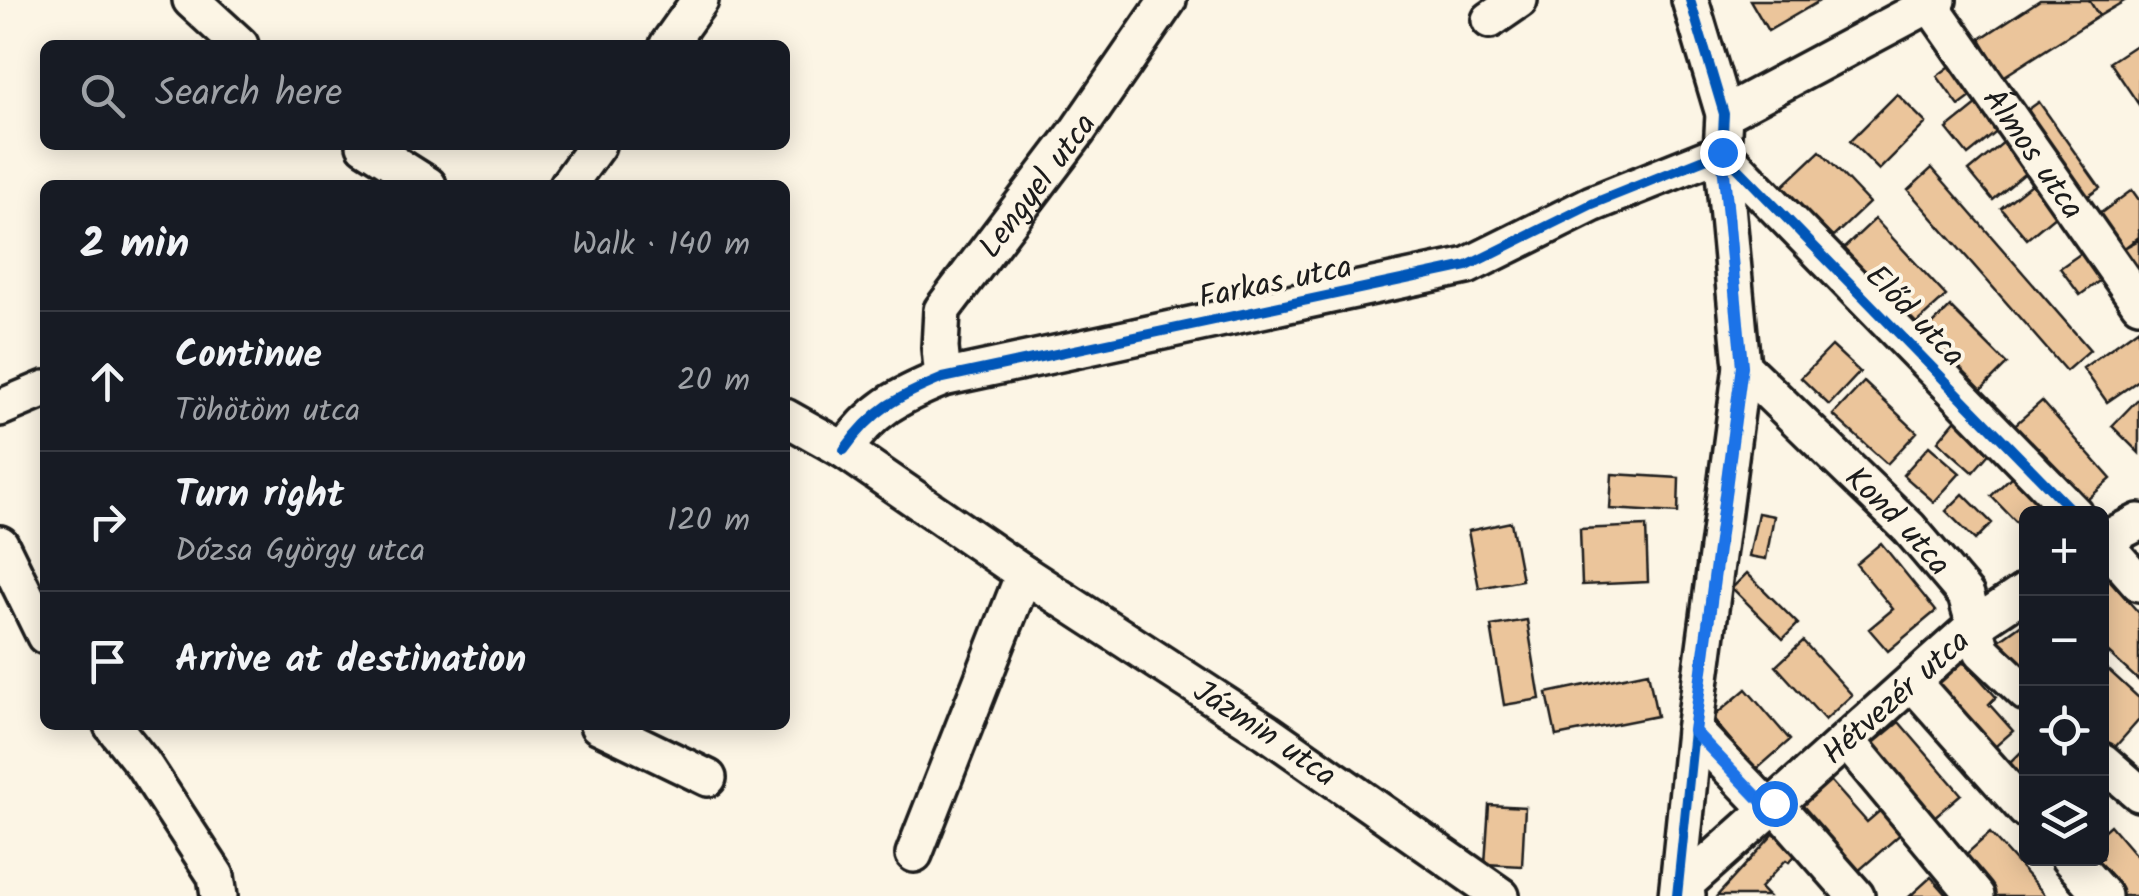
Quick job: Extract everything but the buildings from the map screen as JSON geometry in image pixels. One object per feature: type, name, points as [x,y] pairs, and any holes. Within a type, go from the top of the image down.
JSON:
[{"type":"street","points":[[192,0],[235,40]]},
{"type":"street","points":[[672,40],[700,0]]},
{"type":"street","name":"Lengyel utca","points":[[943,378],[942,310],[1077,132],[1168,0]]},
{"type":"street","points":[[1681,894],[1694,731],[1742,366],[1722,152],[1724,114],[1690,0]]},
{"type":"street","points":[[1724,114],[1934,2]]},
{"type":"street","name":"Álmos utca","points":[[1934,2],[2139,303]]},
{"type":"street","points":[[373,150],[420,180]]},
{"type":"street","points":[[572,180],[593,150]]},
{"type":"street","name":"Farkas utca","points":[[844,450],[866,420],[906,394],[943,378],[1466,266],[1592,204],[1722,152]]},
{"type":"street","name":"Előd utca","points":[[1722,152],[2066,506]]},
{"type":"street","name":"Kond utca","points":[[1742,366],[1909,528],[1966,595],[1982,652],[2019,686]]},
{"type":"street","points":[[0,408],[40,391]]},
{"type":"street","name":"Jázmin utca","points":[[790,420],[844,450],[1024,574],[1267,732],[1502,896]]},
{"type":"street","points":[[2109,537],[2139,522]]},
{"type":"street","points":[[0,544],[40,626]]},
{"type":"street","points":[[2109,549],[2139,583]]},
{"type":"street","points":[[914,854],[1024,574]]},
{"type":"street","name":"Hétvezér utca","points":[[1681,894],[1771,805],[1975,625],[2019,596]]},
{"type":"street","points":[[1913,682],[2019,802]]},
{"type":"street","points":[[116,730],[143,764],[216,876],[218,896]]},
{"type":"street","points":[[608,730],[708,778]]},
{"type":"street","points":[[1694,731],[1771,805],[1856,896]]},
{"type":"street","points":[[1847,741],[1976,896]]},
{"type":"street","points":[[2109,766],[2139,793]]},
{"type":"street","points":[[2077,866],[2103,896]]},
{"type":"cycle path","points":[[1677,896],[1694,731],[1742,366],[1722,152],[1724,114],[1690,0]]},
{"type":"cycle path","points":[[844,450],[865,424],[887,406],[943,378],[1467,266],[1592,204],[1722,152],[2067,506]]},
{"type":"route","points":[[1722,152],[1742,366],[1694,731],[1768,808],[1774,803]]}]
